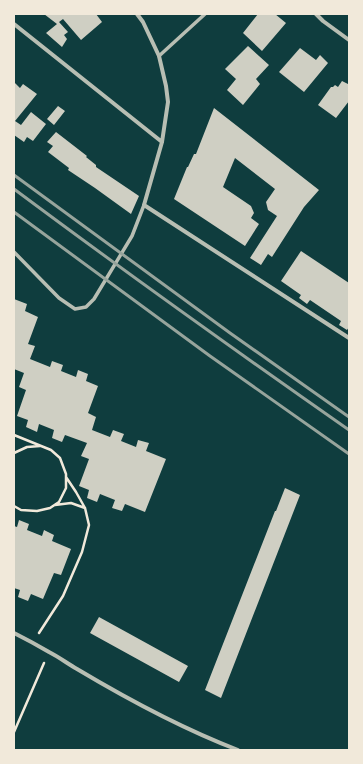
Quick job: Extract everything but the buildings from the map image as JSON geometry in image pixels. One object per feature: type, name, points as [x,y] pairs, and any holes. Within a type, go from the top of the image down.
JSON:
[{"type":"street","points":[[14,252],[59,298],[75,309],[86,307],[94,299],[132,236],[144,205],[162,142],[168,102],[159,56],[143,22],[137,14]]},
{"type":"street","points":[[159,56],[204,14]]},
{"type":"street","points":[[316,14],[349,40]]},
{"type":"street","points":[[14,24],[162,142]]},
{"type":"street","points":[[144,205],[349,338]]},
{"type":"street","points":[[14,632],[112,689],[174,722],[238,750]]},
{"type":"path","points":[[14,435],[51,450],[60,458],[66,474],[66,488],[59,502],[54,506]]},
{"type":"path","points":[[14,453],[27,447],[42,446]]},
{"type":"path","points":[[32,643],[63,596],[82,552],[89,525],[85,508],[66,477]]},
{"type":"path","points":[[14,506],[21,510],[37,511],[70,503],[85,508]]},
{"type":"path","points":[[14,732],[49,652]]},
{"type":"railway","points":[[14,175],[230,333],[349,417]]},
{"type":"railway","points":[[14,189],[180,311],[349,430]]},
{"type":"railway","points":[[14,212],[210,356],[349,454]]}]
